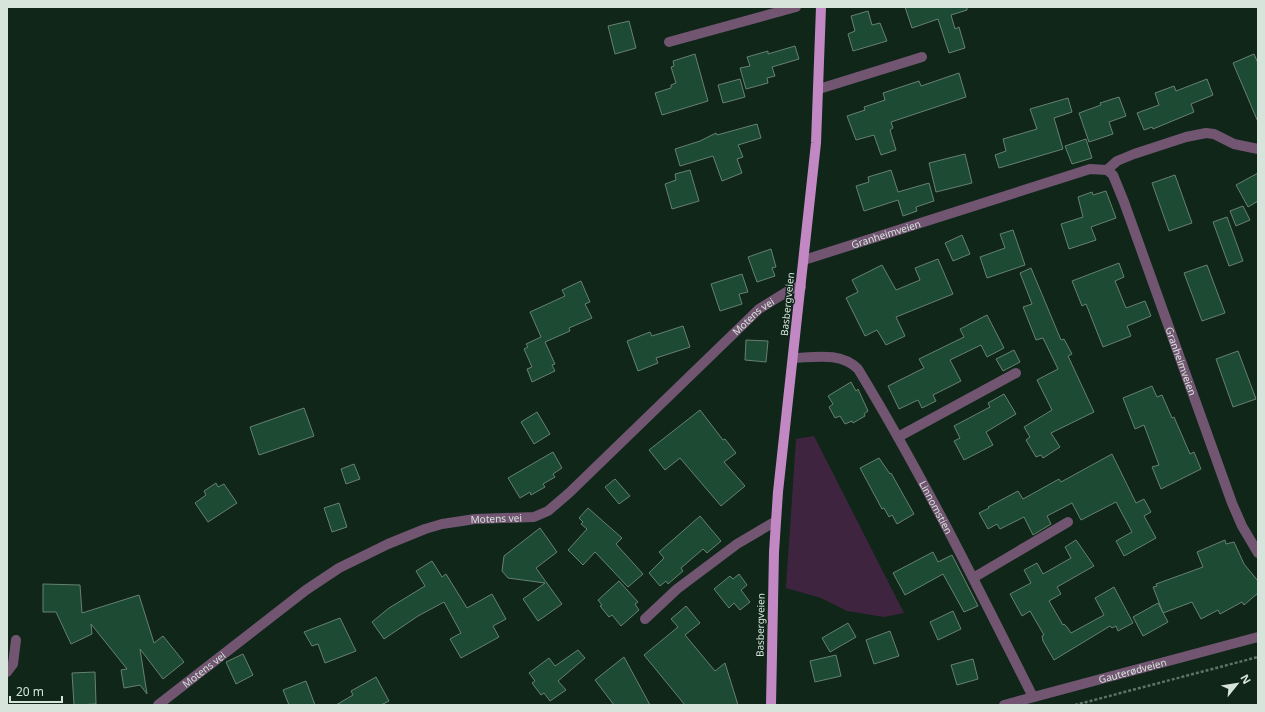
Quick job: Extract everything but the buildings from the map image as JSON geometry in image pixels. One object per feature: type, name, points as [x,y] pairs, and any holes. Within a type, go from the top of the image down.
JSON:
[{"type":"main road","name":"Basbergveien","points":[[771,705],[776,521],[816,143],[821,7]]},
{"type":"street","points":[[669,42],[796,7]]},
{"type":"street","points":[[819,89],[922,57]]},
{"type":"street","points":[[1107,170],[1117,161],[1134,154],[1186,137],[1206,133],[1214,134],[1234,144],[1258,148]]},
{"type":"street","name":"Granheimveien","points":[[804,260],[1090,169],[1107,170],[1113,175],[1126,209],[1232,503],[1242,526],[1258,552]]},
{"type":"street","name":"Motens vei","points":[[158,705],[306,590],[339,568],[388,544],[425,529],[442,524],[476,519],[534,517],[548,512],[759,309],[793,288],[801,287]]},
{"type":"street","name":"Linnomstien","points":[[794,358],[835,357],[852,363],[862,375],[898,437],[973,578],[1033,697]]},
{"type":"street","points":[[898,437],[1016,373]]},
{"type":"street","points":[[645,619],[677,589],[731,548],[776,521]]},
{"type":"street","points":[[973,578],[1068,522]]},
{"type":"street","name":"Gauterødveien","points":[[1006,705],[1258,637]]},
{"type":"street","points":[[7,672],[13,664],[16,640]]},
{"type":"path","points":[[1075,705],[1258,657]]},
{"type":"shaded area","points":[[814,436],[904,613],[884,617],[847,611],[821,598],[786,588],[796,439]]}]
